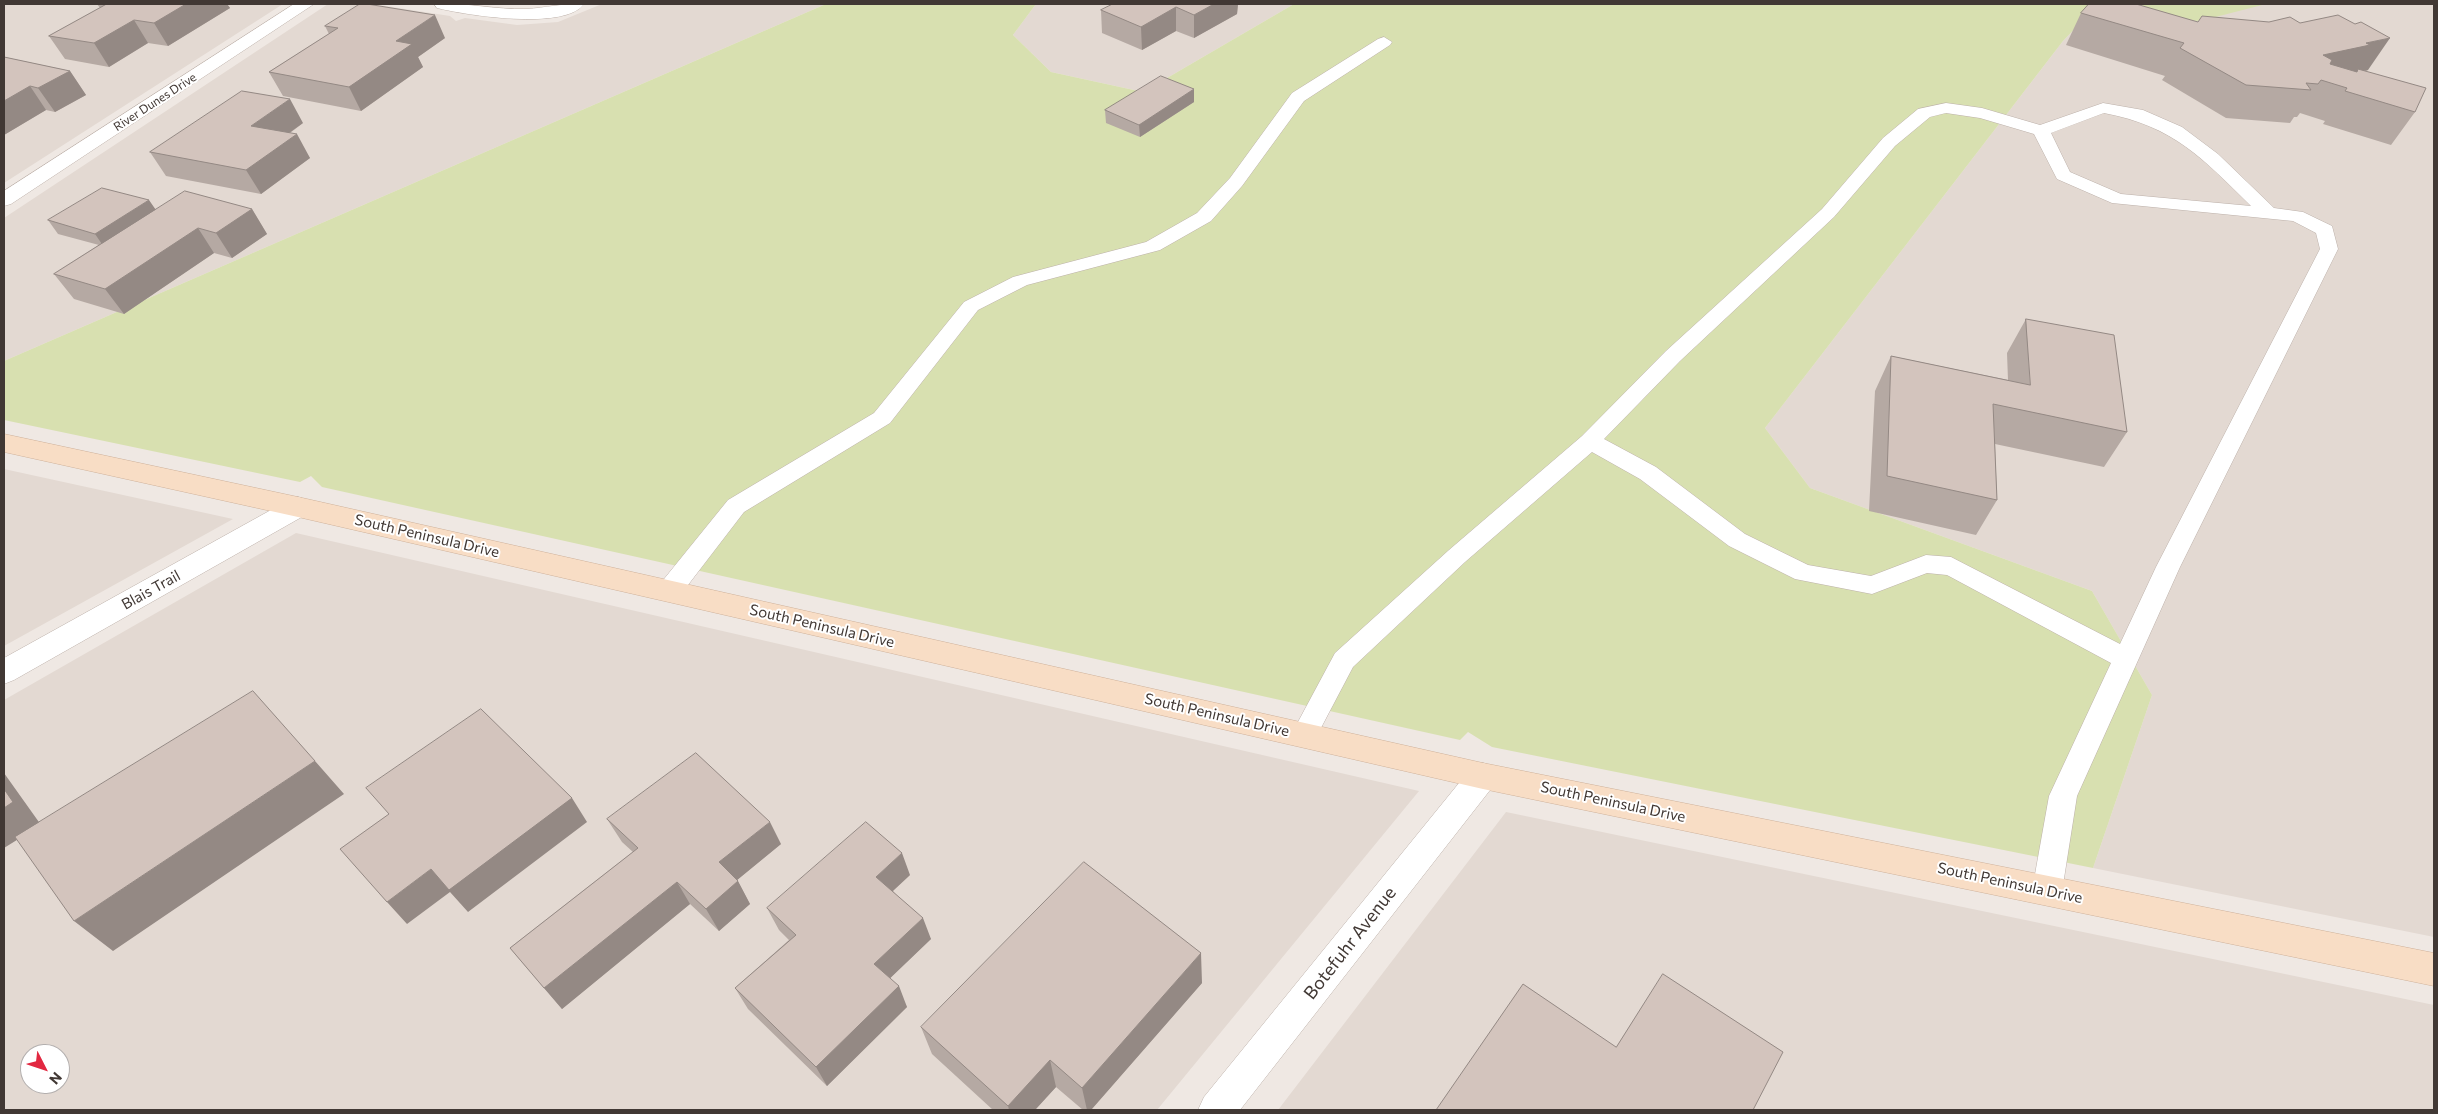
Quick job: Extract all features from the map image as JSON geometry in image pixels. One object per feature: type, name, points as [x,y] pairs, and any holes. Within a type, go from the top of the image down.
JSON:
[{"type":"main road","name":"South Peninsula Drive","points":[[4,444],[298,507],[1482,776],[2434,970]]},
{"type":"street","name":"River Dunes Drive","points":[[4,200],[305,4]]},
{"type":"street","points":[[443,4],[472,6],[517,16],[558,12],[575,4]]},
{"type":"street","name":"Blais Trail","points":[[4,672],[298,507]]},
{"type":"street","name":"Botefuhr Avenue","points":[[1217,1110],[1482,776]]},
{"type":"lane","points":[[669,591],[736,506],[882,418],[971,306],[1020,281],[1153,246],[1204,217],[1236,182],[1298,97],[1384,42]]},
{"type":"lane","points":[[1304,735],[1344,660],[1457,556],[1590,441],[1673,356],[1828,213],[1889,142],[1924,113],[1946,108],[1982,113],[2041,131],[2102,108],[2137,114],[2176,131],[2212,158],[2268,213]]},
{"type":"lane","points":[[2041,131],[2063,175],[2118,198],[2298,216],[2325,230],[2329,249],[2168,568],[2063,796],[2047,891]]},
{"type":"lane","points":[[1590,441],[1648,473],[1737,540],[1803,573],[1872,586],[1926,564],[1951,566],[2126,658]]},
{"type":"shaded area","points":[[4,4],[283,4],[4,183]]},
{"type":"shaded area","points":[[328,4],[373,4],[450,16],[456,21],[465,18],[517,25],[558,22],[602,4],[826,4],[4,361],[4,218]]},
{"type":"shaded area","points":[[1036,4],[1294,4],[1143,92],[1051,72],[1013,35]]},
{"type":"shaded area","points":[[2266,4],[2434,4],[2434,937],[2093,868],[2152,695],[2092,591],[1810,488],[1765,428],[2063,41],[2087,16]]},
{"type":"shaded area","points":[[4,469],[233,519],[4,646]]},
{"type":"shaded area","points":[[296,533],[1419,791],[1157,1110],[4,1110],[4,700]]},
{"type":"shaded area","points":[[1506,812],[2434,1005],[2434,1110],[1278,1110]]},
{"type":"green space","points":[[826,4],[1036,4],[1013,35],[1051,72],[1143,92],[1294,4],[2266,4],[2200,21],[2087,16],[2063,41],[1765,428],[1810,488],[2092,591],[2152,695],[2093,868],[1492,747],[1468,732],[1460,740],[322,487],[311,476],[300,482],[4,420],[4,361]]},
{"type":"building","points":[[107,4],[186,4],[154,23],[134,20],[94,43],[49,36]]},
{"type":"building","points":[[360,4],[435,15],[396,41],[412,44],[349,87],[269,72],[338,28],[325,26]]},
{"type":"building","points":[[1113,4],[1214,4],[1194,15],[1176,7],[1141,27],[1101,10]]},
{"type":"building","points":[[2089,4],[2136,4],[2198,22],[2202,16],[2269,22],[2290,17],[2300,23],[2338,15],[2355,24],[2361,22],[2390,38],[2366,43],[2370,45],[2323,55],[2332,60],[2330,64],[2357,72],[2358,69],[2426,88],[2415,112],[2345,91],[2347,88],[2321,80],[2318,84],[2306,83],[2311,90],[2246,85],[2180,48],[2184,43],[2081,13]]},
{"type":"building","points":[[4,57],[70,71],[38,88],[30,86],[4,101]]},
{"type":"building","points":[[1161,76],[1194,89],[1139,125],[1105,110]]},
{"type":"building","points":[[242,91],[290,99],[251,126],[297,134],[246,170],[150,152]]},
{"type":"building","points":[[102,188],[149,200],[95,234],[48,220]]},
{"type":"building","points":[[185,191],[252,209],[216,233],[198,228],[105,289],[54,274]]},
{"type":"building","points":[[2026,319],[2114,335],[2127,432],[1993,404],[1997,500],[1887,476],[1891,356],[2030,385]]},
{"type":"building","points":[[253,691],[315,761],[74,921],[15,837]]},
{"type":"building","points":[[481,709],[572,798],[449,890],[431,869],[387,902],[340,849],[389,814],[366,788]]},
{"type":"building","points":[[696,753],[770,822],[719,862],[738,881],[706,909],[677,882],[544,988],[510,948],[638,848],[607,819]]},
{"type":"building","points":[[4,789],[13,802],[4,808]]},
{"type":"building","points":[[866,822],[902,853],[876,877],[923,918],[874,964],[899,986],[816,1067],[735,988],[796,935],[767,908]]},
{"type":"building","points":[[1084,862],[1201,953],[1082,1088],[1050,1060],[1008,1106],[921,1027]]},
{"type":"building","points":[[1663,974],[1783,1052],[1753,1110],[1436,1110],[1523,984],[1616,1047]]}]
